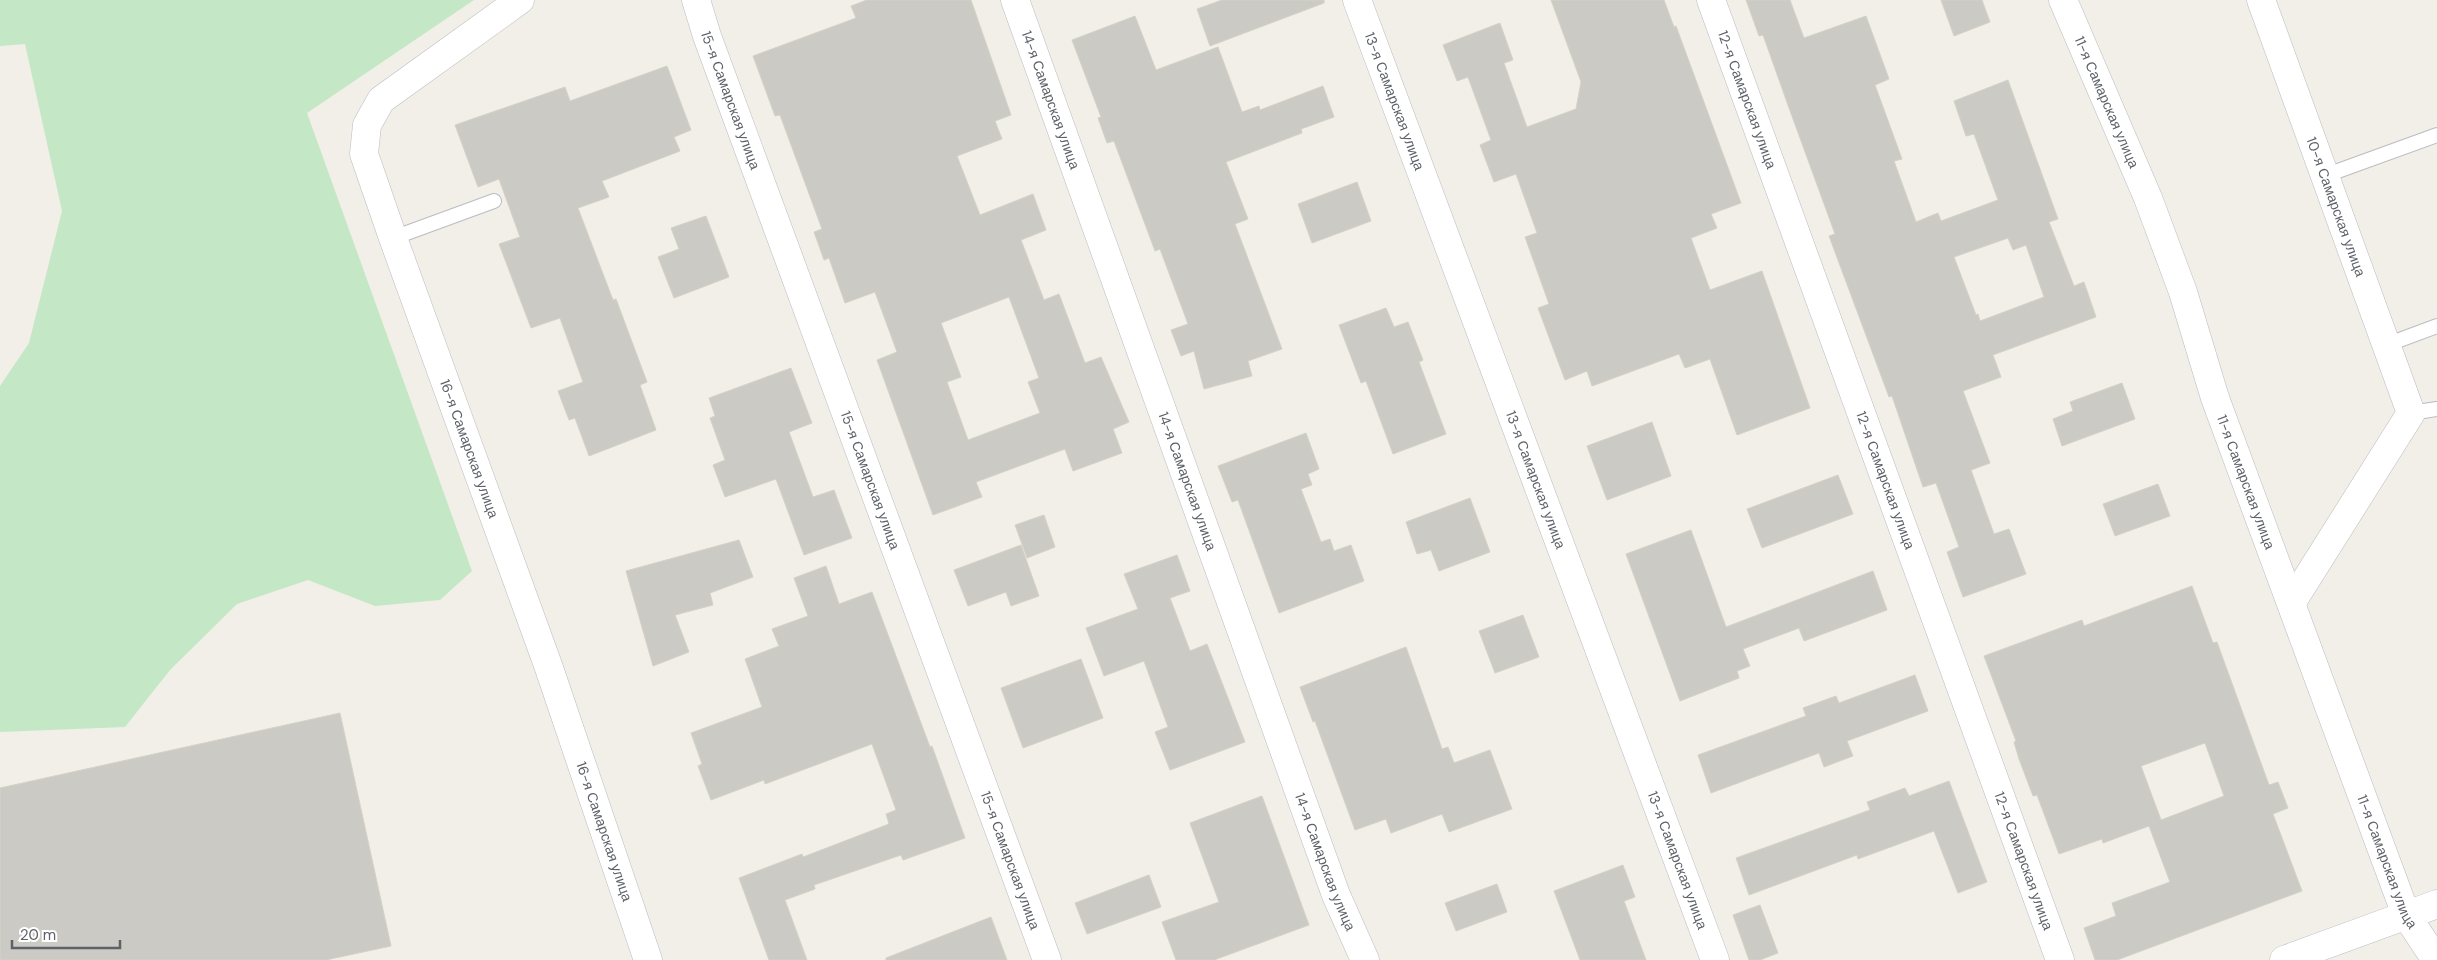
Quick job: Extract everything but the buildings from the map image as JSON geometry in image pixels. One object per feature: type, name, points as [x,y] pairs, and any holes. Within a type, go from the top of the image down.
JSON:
[{"type":"street","name":"16-я Самарская улица","points":[[520,0],[381,100],[367,124],[364,154],[549,668],[648,960]]},
{"type":"street","name":"15-я Самарская улица","points":[[696,0],[707,36],[1047,960]]},
{"type":"street","name":"14-я Самарская улица","points":[[1015,0],[1332,885],[1365,960]]},
{"type":"street","name":"13-я Самарская улица","points":[[1357,0],[1715,960]]},
{"type":"street","name":"12-я Самарская улица","points":[[1711,0],[2060,960]]},
{"type":"street","name":"11-я Самарская улица","points":[[2063,0],[2151,207],[2183,292],[2215,398],[2292,602],[2406,915],[2436,960]]},
{"type":"street","name":"10-я Самарская улица","points":[[2261,0],[2411,414]]},
{"type":"street","points":[[2292,602],[2411,414]]},
{"type":"street","points":[[2284,960],[2437,904]]},
{"type":"lane","points":[[2324,176],[2437,135]]},
{"type":"lane","points":[[393,238],[494,201]]},
{"type":"lane","points":[[2386,345],[2437,326]]},
{"type":"lane","points":[[2411,414],[2437,409]]},
{"type":"green space","points":[[0,0],[474,0],[307,113],[472,571],[440,600],[375,606],[308,580],[237,604],[170,670],[125,727],[0,732],[0,386],[29,343],[62,211],[25,44],[0,46]]}]
